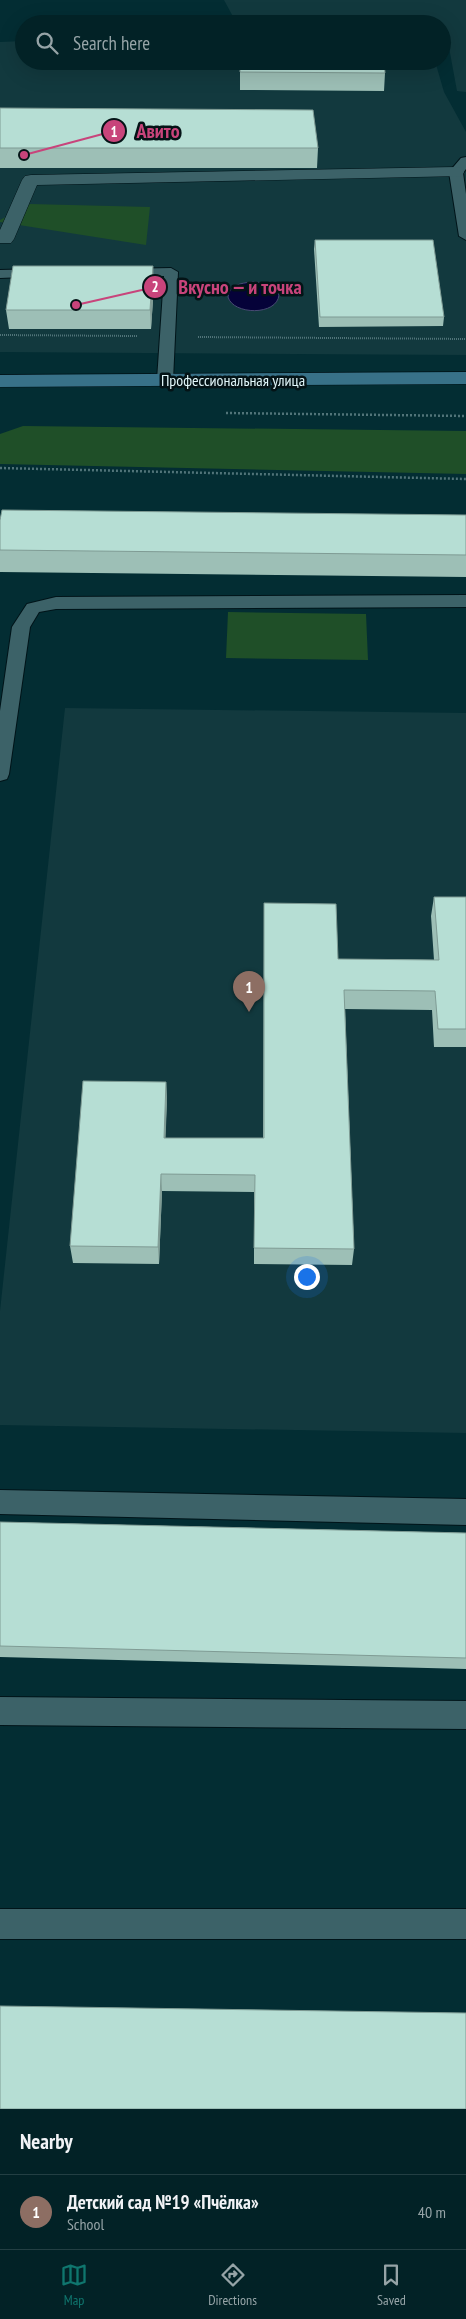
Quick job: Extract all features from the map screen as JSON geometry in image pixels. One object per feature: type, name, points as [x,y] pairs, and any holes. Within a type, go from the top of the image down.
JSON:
[{"type":"main road","name":"Профессиональная улица","points":[[0,381],[466,378]]},
{"type":"street","points":[[2,239],[31,180],[461,167]]},
{"type":"lane","points":[[461,167],[466,236]]},
{"type":"lane","points":[[114,273],[171,272],[165,380]]},
{"type":"lane","points":[[0,274],[57,273]]},
{"type":"lane","points":[[0,774],[21,627],[33,608],[56,603],[466,601]]},
{"type":"lane","points":[[0,1502],[466,1512]]},
{"type":"lane","points":[[0,1711],[466,1715]]},
{"type":"lane","points":[[0,1924],[466,1924]]},
{"type":"path","points":[[0,335],[466,339]]},
{"type":"path","points":[[220,413],[466,416]]},
{"type":"path","points":[[0,468],[466,479]]},
{"type":"shaded area","points":[[224,0],[466,0],[466,92],[457,91],[451,58],[451,15],[232,15]]},
{"type":"shaded area","points":[[15,41],[15,70],[438,70],[444,92],[466,132],[466,355],[0,352],[0,42]]},
{"type":"shaded area","points":[[252,282],[264,283],[277,291],[279,295],[271,307],[255,311],[246,310],[232,303],[228,297],[233,287]]},
{"type":"shaded area","points":[[65,708],[466,713],[466,1433],[0,1425],[0,1311]]},
{"type":"green space","points":[[30,204],[150,207],[146,245],[0,222],[0,220]]},
{"type":"green space","points":[[23,426],[466,431],[466,474],[0,464],[0,434]]},
{"type":"green space","points":[[228,612],[366,614],[368,660],[226,658]]},
{"type":"building","points":[[240,70],[385,70],[385,73],[240,72]]},
{"type":"building","points":[[0,108],[313,110],[318,148],[0,148]]},
{"type":"building","points":[[315,240],[433,240],[444,317],[320,317]]},
{"type":"building","points":[[13,266],[153,266],[150,310],[6,310]]},
{"type":"building","points":[[2,510],[466,515],[466,555],[0,550]]},
{"type":"building","points":[[434,897],[466,897],[466,1029],[438,1029],[435,991],[344,990],[354,1249],[254,1248],[255,1175],[161,1174],[158,1247],[70,1246],[83,1081],[166,1082],[164,1138],[264,1138],[264,903],[336,904],[338,959],[439,960]]},
{"type":"building","points":[[0,1522],[466,1533],[466,1658],[0,1646]]},
{"type":"building","points":[[0,2006],[466,2013],[466,2109],[0,2109]]},
{"type":"place","name":"Авито","points":[[24,155]]},
{"type":"place","name":"Вкусно — и точка","points":[[76,305]]},
{"type":"place","name":"Детский сад №19 «Пчёлка»","points":[[249,1012]]}]
